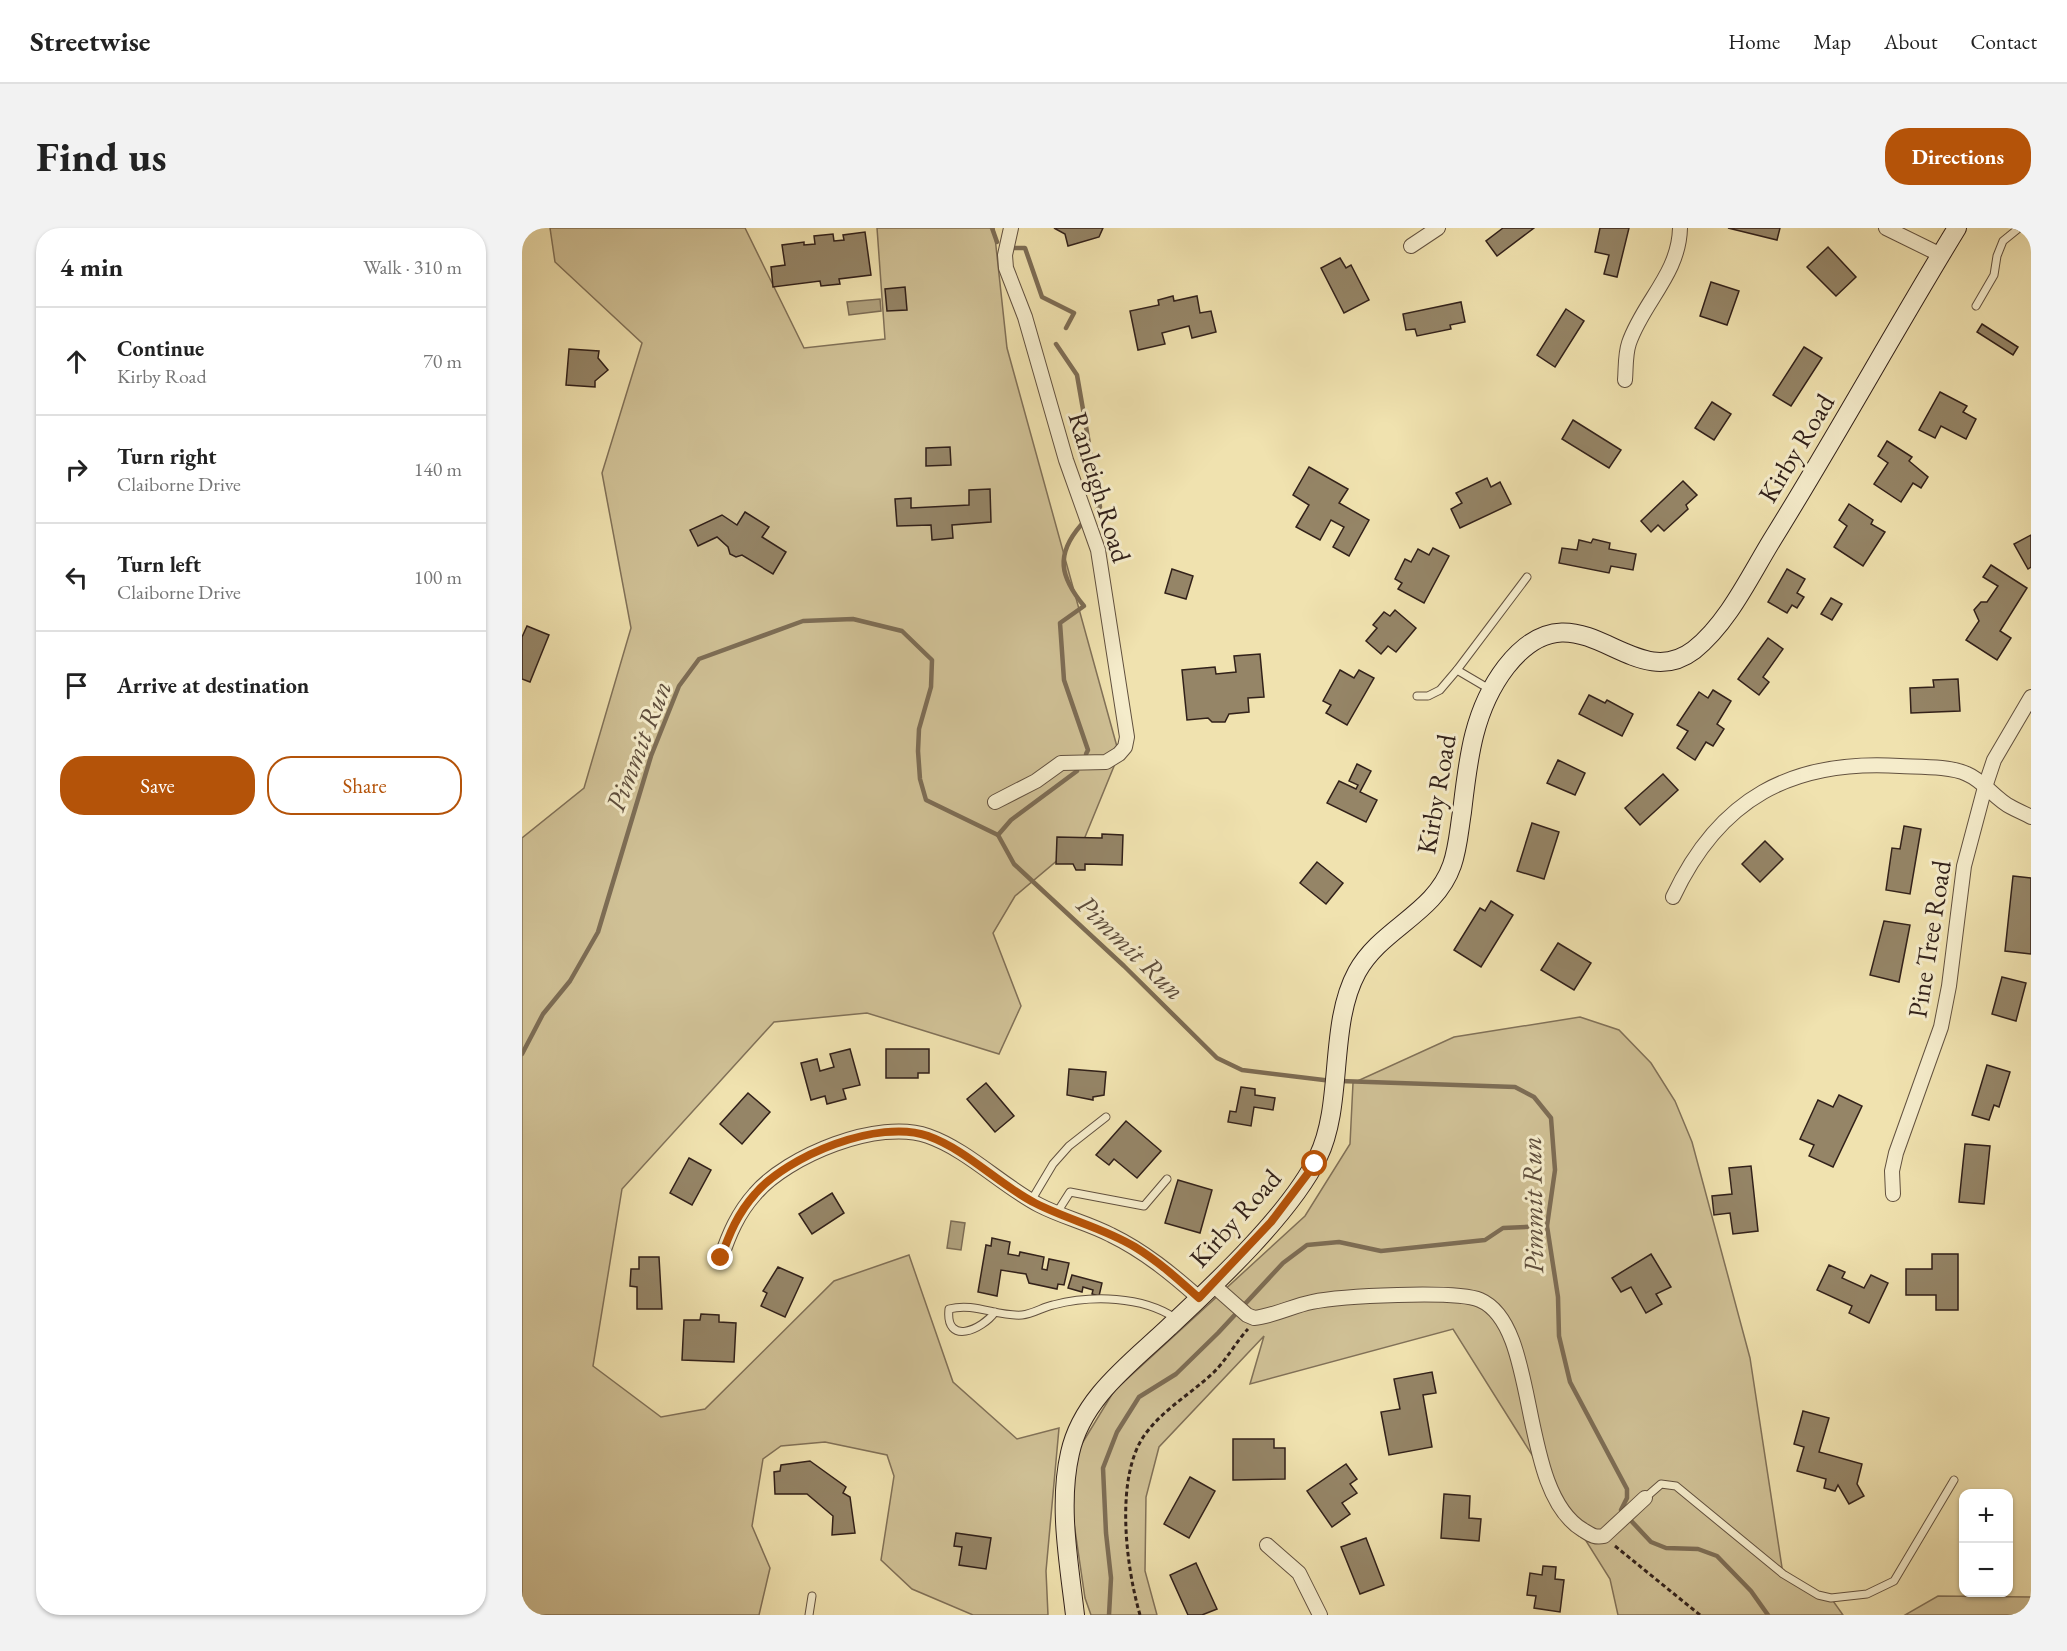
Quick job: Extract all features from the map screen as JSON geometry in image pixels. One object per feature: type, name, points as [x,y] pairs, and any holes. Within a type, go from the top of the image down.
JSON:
[{"type":"main road","name":"Kirby Road","points":[[1075,1615],[1065,1494],[1072,1444],[1081,1421],[1098,1396],[1199,1298],[1217,1289],[1309,1173],[1323,1146],[1345,1007],[1358,971],[1377,946],[1428,905],[1449,873],[1459,835],[1472,739],[1491,690],[1520,652],[1533,642],[1553,633],[1587,635],[1630,656],[1653,662],[1683,657],[1700,645],[1719,623],[1784,521],[1957,228]]},
{"type":"street","name":"Ranleigh Road","points":[[995,802],[1043,776],[1060,763],[1106,762],[1125,747],[1127,737],[1098,550],[1066,459],[1025,317],[1006,268],[1005,255],[1011,228]]},
{"type":"street","points":[[1411,246],[1438,228]]},
{"type":"street","points":[[1625,380],[1629,343],[1667,276],[1676,255],[1680,228]]},
{"type":"street","points":[[1886,228],[1941,255]]},
{"type":"street","name":"Pine Tree Road","points":[[1893,1194],[1892,1171],[1896,1153],[1941,1027],[1949,986],[1964,866],[1985,787],[1994,760],[2031,696]]},
{"type":"street","points":[[1673,897],[1687,867],[1703,843],[1723,822],[1752,799],[1792,778],[1847,765],[1884,765],[1967,774],[2010,807],[2031,817]]},
{"type":"street","points":[[721,1258],[729,1234],[741,1212],[772,1177],[792,1164],[874,1132],[909,1131],[943,1142],[1031,1201],[1056,1214],[1108,1233],[1135,1247],[1199,1298]]},
{"type":"street","points":[[1217,1289],[1254,1316],[1312,1302],[1331,1300],[1443,1295],[1472,1297],[1483,1301],[1503,1320],[1512,1343],[1554,1500],[1577,1527],[1592,1536],[1604,1536],[1618,1526],[1645,1498]]},
{"type":"street","points":[[1267,1545],[1299,1573],[1320,1615]]},
{"type":"lane","points":[[1976,306],[1994,275],[1997,256],[2003,241],[2019,228]]},
{"type":"lane","points":[[1417,696],[1428,696],[1440,690],[1527,577]]},
{"type":"lane","points":[[1457,670],[1491,690]]},
{"type":"lane","points":[[1031,1201],[1053,1164],[1069,1146],[1106,1117]]},
{"type":"lane","points":[[1056,1214],[1070,1192],[1144,1206],[1167,1179]]},
{"type":"lane","points":[[995,1312],[987,1323],[974,1330],[957,1331],[951,1327],[948,1318],[949,1309],[959,1306],[979,1307],[995,1312],[1022,1315],[1055,1304],[1092,1299],[1138,1303],[1161,1309],[1177,1320]]},
{"type":"lane","points":[[1645,1498],[1661,1484],[1676,1486],[1775,1568],[1818,1595],[1831,1598],[1867,1594],[1894,1581],[1954,1480]]},
{"type":"lane","points":[[809,1615],[812,1596]]},
{"type":"path","points":[[1140,1615],[1128,1556],[1126,1505],[1130,1469],[1145,1434],[1170,1408],[1214,1371],[1254,1316]]},
{"type":"path","points":[[1604,1536],[1700,1615]]},
{"type":"shaded area","points":[[550,228],[745,228],[804,348],[885,339],[877,228],[994,228],[1007,348],[1119,754],[1085,837],[1015,896],[993,933],[1021,1006],[999,1054],[867,1013],[774,1022],[622,1189],[593,1366],[661,1417],[705,1409],[834,1281],[909,1255],[953,1382],[1017,1439],[1059,1428],[1046,1571],[1048,1615],[973,1615],[912,1589],[881,1560],[894,1476],[887,1455],[825,1442],[781,1446],[763,1459],[752,1526],[770,1568],[759,1615],[522,1615],[522,838],[584,788],[631,628],[602,473],[642,343],[555,262]]},
{"type":"shaded area","points":[[880,299],[881,311],[849,315],[847,302]]},
{"type":"shaded area","points":[[1580,1017],[1619,1030],[1651,1063],[1675,1101],[1692,1142],[1750,1358],[1783,1574],[1831,1598],[1843,1615],[1618,1615],[1610,1579],[1453,1329],[1250,1384],[1264,1336],[1159,1447],[1146,1497],[1145,1571],[1157,1615],[1091,1615],[1085,1598],[1071,1503],[1075,1455],[1114,1391],[1305,1216],[1350,1144],[1353,1083],[1454,1037]]},
{"type":"shaded area","points":[[951,1221],[965,1223],[961,1250],[947,1248]]},
{"type":"shaded area","points":[[1938,1596],[2031,1597],[2031,1615],[1905,1615]]},
{"type":"building","points":[[1054,228],[1103,228],[1099,237],[1068,246],[1065,234]]},
{"type":"building","points":[[1503,228],[1534,228],[1497,256],[1486,241]]},
{"type":"building","points":[[1600,228],[1629,228],[1617,277],[1604,274],[1609,255],[1595,252]]},
{"type":"building","points":[[1728,228],[1780,228],[1777,240]]},
{"type":"building","points":[[865,232],[871,275],[839,279],[840,284],[821,286],[820,281],[773,287],[771,267],[785,265],[782,245],[804,242],[804,245],[815,244],[814,236],[833,234],[834,241],[844,240],[843,235]]},
{"type":"building","points":[[1828,247],[1856,277],[1836,296],[1807,267]]},
{"type":"building","points":[[1340,258],[1346,268],[1351,265],[1369,300],[1344,313],[1321,268]]},
{"type":"building","points":[[1711,282],[1739,291],[1727,325],[1700,316]]},
{"type":"building","points":[[905,287],[907,310],[887,311],[885,289]]},
{"type":"building","points":[[1173,296],[1174,301],[1197,296],[1200,313],[1211,311],[1216,332],[1192,338],[1189,326],[1162,333],[1165,344],[1138,350],[1130,311],[1159,305],[1158,300]]},
{"type":"building","points":[[1461,302],[1465,322],[1450,325],[1451,329],[1417,336],[1415,329],[1406,330],[1403,314]]},
{"type":"building","points":[[1566,309],[1584,321],[1555,367],[1537,355]]},
{"type":"building","points":[[1982,324],[2018,347],[2013,355],[1977,332]]},
{"type":"building","points":[[1804,347],[1822,358],[1791,406],[1773,395]]},
{"type":"building","points":[[569,349],[599,351],[598,358],[608,370],[595,381],[595,387],[566,385]]},
{"type":"building","points":[[1940,392],[1967,406],[1963,412],[1976,419],[1966,439],[1941,426],[1935,438],[1919,430]]},
{"type":"building","points":[[1712,402],[1731,414],[1714,440],[1695,428]]},
{"type":"building","points":[[1573,420],[1621,450],[1609,468],[1562,439]]},
{"type":"building","points":[[1887,441],[1912,457],[1909,461],[1928,477],[1921,488],[1913,483],[1901,502],[1874,484],[1888,463],[1878,456]]},
{"type":"building","points":[[950,447],[951,465],[926,466],[926,448]]},
{"type":"building","points":[[1309,467],[1348,489],[1339,503],[1369,520],[1349,556],[1333,547],[1344,527],[1331,520],[1320,540],[1296,527],[1309,505],[1293,495]]},
{"type":"building","points":[[1487,478],[1491,487],[1500,482],[1511,504],[1460,528],[1451,509],[1462,503],[1456,493]]},
{"type":"building","points":[[1683,481],[1697,495],[1686,505],[1688,509],[1664,531],[1658,525],[1651,532],[1641,521]]},
{"type":"building","points":[[990,489],[991,522],[952,525],[953,538],[932,540],[931,525],[897,526],[895,499],[911,498],[911,508],[969,505],[969,490]]},
{"type":"building","points":[[1849,504],[1873,520],[1871,524],[1885,532],[1863,566],[1834,547],[1847,526],[1839,520]]},
{"type":"building","points":[[745,512],[769,527],[762,537],[786,552],[773,574],[742,555],[736,557],[730,554],[728,547],[717,537],[698,546],[690,530],[722,515],[737,525]]},
{"type":"building","points":[[2031,535],[2031,567],[2028,569],[2014,544]]},
{"type":"building","points":[[1593,539],[1610,543],[1609,549],[1636,554],[1633,570],[1611,566],[1609,573],[1559,563],[1562,548],[1577,550],[1579,540],[1591,543]]},
{"type":"building","points":[[1433,548],[1449,556],[1424,603],[1398,589],[1402,583],[1395,579],[1405,559],[1411,562],[1418,549],[1429,555]]},
{"type":"building","points":[[1991,565],[2027,588],[2000,631],[2011,638],[1997,660],[1966,640],[1979,621],[1974,610],[1981,602],[1987,602],[1998,586],[1983,577]]},
{"type":"building","points":[[1172,569],[1193,576],[1186,599],[1165,593]]},
{"type":"building","points":[[1787,569],[1805,579],[1797,593],[1804,597],[1797,608],[1792,605],[1787,613],[1768,602]]},
{"type":"building","points":[[1831,598],[1842,604],[1832,620],[1821,614]]},
{"type":"building","points":[[1395,610],[1416,628],[1396,652],[1388,646],[1381,654],[1366,641],[1377,628],[1373,625],[1384,612],[1390,616]]},
{"type":"building","points":[[527,626],[549,635],[530,682],[522,679],[522,637]]},
{"type":"building","points":[[1768,638],[1783,649],[1763,677],[1769,682],[1759,695],[1738,679]]},
{"type":"building","points":[[1260,654],[1264,697],[1248,698],[1249,712],[1229,714],[1225,722],[1212,722],[1208,718],[1187,720],[1182,670],[1215,667],[1216,674],[1236,672],[1234,656]]},
{"type":"building","points":[[1340,670],[1354,678],[1359,670],[1374,678],[1347,725],[1326,713],[1331,705],[1323,701]]},
{"type":"building","points":[[1958,679],[1960,711],[1911,713],[1910,688],[1934,687],[1933,680]]},
{"type":"building","points":[[1713,690],[1731,701],[1717,724],[1724,729],[1713,746],[1706,742],[1695,760],[1677,748],[1688,731],[1677,725],[1699,692],[1708,698]]},
{"type":"building","points":[[1589,695],[1605,703],[1607,700],[1633,714],[1622,736],[1579,714]]},
{"type":"building","points":[[1558,760],[1585,773],[1575,795],[1547,783]]},
{"type":"building","points":[[1357,764],[1371,771],[1360,792],[1377,800],[1366,822],[1327,803],[1339,781],[1356,789],[1358,785],[1349,781]]},
{"type":"building","points":[[1663,774],[1678,790],[1640,825],[1625,808]]},
{"type":"building","points":[[1532,823],[1559,832],[1544,879],[1517,871]]},
{"type":"building","points":[[1904,826],[1921,829],[1910,894],[1886,890],[1892,848],[1900,849]]},
{"type":"building","points":[[1102,834],[1123,835],[1122,865],[1085,864],[1085,870],[1076,870],[1073,864],[1056,864],[1057,837],[1102,838]]},
{"type":"building","points":[[1765,841],[1783,859],[1760,882],[1742,864]]},
{"type":"building","points":[[1317,862],[1343,883],[1326,904],[1300,883]]},
{"type":"building","points":[[2013,876],[2031,878],[2031,954],[2005,951]]},
{"type":"building","points":[[1491,901],[1513,915],[1481,967],[1454,950],[1480,908],[1485,911]]},
{"type":"building","points":[[1884,921],[1910,925],[1899,982],[1870,975]]},
{"type":"building","points":[[1558,943],[1591,963],[1574,990],[1541,970]]},
{"type":"building","points":[[2002,977],[2026,983],[2016,1021],[1992,1014]]},
{"type":"building","points":[[850,1049],[860,1085],[843,1089],[846,1099],[827,1104],[825,1096],[811,1100],[801,1063],[817,1059],[820,1071],[834,1067],[830,1054]]},
{"type":"building","points":[[886,1049],[929,1049],[929,1073],[918,1073],[918,1078],[886,1078]]},
{"type":"building","points":[[1987,1065],[2010,1072],[1999,1107],[1994,1105],[1989,1120],[1972,1115]]},
{"type":"building","points":[[1069,1069],[1106,1072],[1104,1095],[1093,1097],[1093,1100],[1067,1095]]},
{"type":"building","points":[[986,1083],[1014,1116],[995,1132],[967,1099]]},
{"type":"building","points":[[1241,1087],[1255,1089],[1255,1095],[1275,1098],[1273,1110],[1254,1107],[1251,1126],[1228,1122],[1230,1111],[1236,1112]]},
{"type":"building","points":[[748,1093],[770,1112],[742,1144],[720,1124]]},
{"type":"building","points":[[1839,1095],[1862,1106],[1833,1167],[1809,1156],[1814,1145],[1800,1139],[1818,1100],[1833,1107]]},
{"type":"building","points":[[1126,1121],[1161,1151],[1137,1178],[1114,1159],[1109,1165],[1096,1155]]},
{"type":"building","points":[[1965,1144],[1990,1146],[1984,1204],[1959,1202]]},
{"type":"building","points":[[689,1158],[711,1170],[692,1205],[670,1193]]},
{"type":"building","points":[[1751,1166],[1758,1231],[1733,1234],[1730,1213],[1714,1215],[1712,1196],[1732,1194],[1729,1168]]},
{"type":"building","points":[[1178,1180],[1212,1190],[1200,1233],[1165,1223]]},
{"type":"building","points":[[832,1193],[844,1213],[812,1234],[799,1214]]},
{"type":"building","points":[[992,1238],[1010,1242],[1008,1254],[1019,1256],[1020,1252],[1044,1257],[1042,1269],[1047,1270],[1049,1259],[1069,1263],[1064,1285],[1058,1284],[1057,1289],[1029,1283],[1026,1274],[1001,1270],[997,1296],[978,1292],[986,1245],[991,1246]]},
{"type":"building","points":[[1651,1254],[1671,1287],[1656,1294],[1662,1304],[1646,1313],[1631,1287],[1621,1292],[1612,1278]]},
{"type":"building","points":[[1932,1254],[1958,1254],[1958,1310],[1936,1310],[1936,1295],[1906,1295],[1906,1269],[1932,1269]]},
{"type":"building","points":[[639,1257],[659,1257],[662,1309],[637,1309],[637,1287],[630,1286],[631,1269],[639,1269]]},
{"type":"building","points":[[1829,1265],[1845,1272],[1842,1278],[1864,1288],[1871,1275],[1888,1283],[1869,1323],[1849,1313],[1852,1306],[1817,1290]]},
{"type":"building","points":[[778,1267],[803,1278],[785,1317],[761,1306],[767,1293],[763,1291]]},
{"type":"building","points":[[1072,1275],[1102,1283],[1099,1296],[1092,1294],[1093,1290],[1083,1287],[1082,1292],[1068,1288]]},
{"type":"building","points":[[701,1314],[719,1315],[719,1322],[736,1323],[734,1362],[682,1360],[684,1320],[700,1320]]},
{"type":"building","points":[[1432,1372],[1436,1393],[1423,1395],[1432,1447],[1389,1455],[1381,1412],[1400,1409],[1394,1379]]},
{"type":"building","points":[[1803,1411],[1829,1418],[1819,1452],[1862,1464],[1857,1484],[1864,1496],[1849,1504],[1838,1485],[1835,1491],[1824,1488],[1826,1479],[1797,1471],[1804,1447],[1794,1444]]},
{"type":"building","points":[[1233,1439],[1274,1439],[1274,1448],[1285,1448],[1285,1479],[1233,1480]]},
{"type":"building","points":[[810,1461],[846,1487],[843,1493],[850,1497],[855,1533],[832,1535],[833,1516],[807,1494],[775,1494],[774,1472],[780,1471],[781,1465]]},
{"type":"building","points":[[1346,1464],[1357,1479],[1350,1484],[1357,1493],[1342,1503],[1350,1514],[1332,1527],[1307,1491]]},
{"type":"building","points":[[1190,1477],[1215,1491],[1189,1538],[1164,1524]]},
{"type":"building","points":[[1444,1494],[1470,1496],[1469,1518],[1481,1519],[1479,1541],[1441,1538]]},
{"type":"building","points":[[956,1533],[991,1538],[986,1569],[959,1565],[962,1547],[954,1546]]},
{"type":"building","points":[[1366,1538],[1384,1585],[1360,1594],[1341,1547]]},
{"type":"building","points":[[1196,1563],[1217,1609],[1202,1615],[1188,1615],[1170,1575]]},
{"type":"building","points":[[1543,1566],[1556,1567],[1555,1579],[1564,1580],[1560,1612],[1534,1608],[1536,1596],[1527,1595],[1530,1573],[1542,1575]]},
{"type":"waterway","points":[[992,228],[997,242]]},
{"type":"waterway","points":[[1014,248],[1025,248],[1042,297],[1074,313],[1066,328]]},
{"type":"waterway","points":[[1056,344],[1077,375],[1100,507],[1097,510]]},
{"type":"waterway","points":[[1081,525],[1067,546],[1064,566],[1070,585],[1084,606],[1060,623],[1064,680],[1088,750],[1086,754]]},
{"type":"waterway","name":"Pimmit Run","points":[[522,1054],[543,1014],[570,981],[598,932],[651,756],[679,686],[699,659],[803,621],[853,619],[902,631],[932,660],[931,687],[919,729],[918,751],[920,779],[926,800],[998,835],[1014,864],[1124,966],[1217,1058],[1242,1070],[1332,1081]]},
{"type":"waterway","points":[[998,835],[1011,820],[1077,771]]},
{"type":"waterway","name":"Pimmit Run","points":[[1340,1081],[1515,1087],[1534,1097],[1551,1118],[1555,1170],[1547,1226],[1558,1297],[1559,1336],[1570,1382],[1627,1489],[1627,1498],[1621,1510],[1651,1542],[1666,1548],[1698,1549],[1717,1556],[1751,1591],[1768,1615]]},
{"type":"waterway","points":[[1109,1615],[1111,1578],[1103,1468],[1117,1432],[1139,1397],[1176,1374],[1283,1263],[1307,1245],[1339,1242],[1381,1251],[1485,1240],[1503,1228],[1547,1226]]},
{"type":"route","points":[[721,1258],[729,1234],[741,1212],[772,1177],[792,1164],[874,1132],[909,1131],[943,1142],[1031,1201],[1058,1215],[1108,1233],[1135,1247],[1172,1274],[1199,1298],[1249,1248],[1287,1203],[1315,1164]]}]
